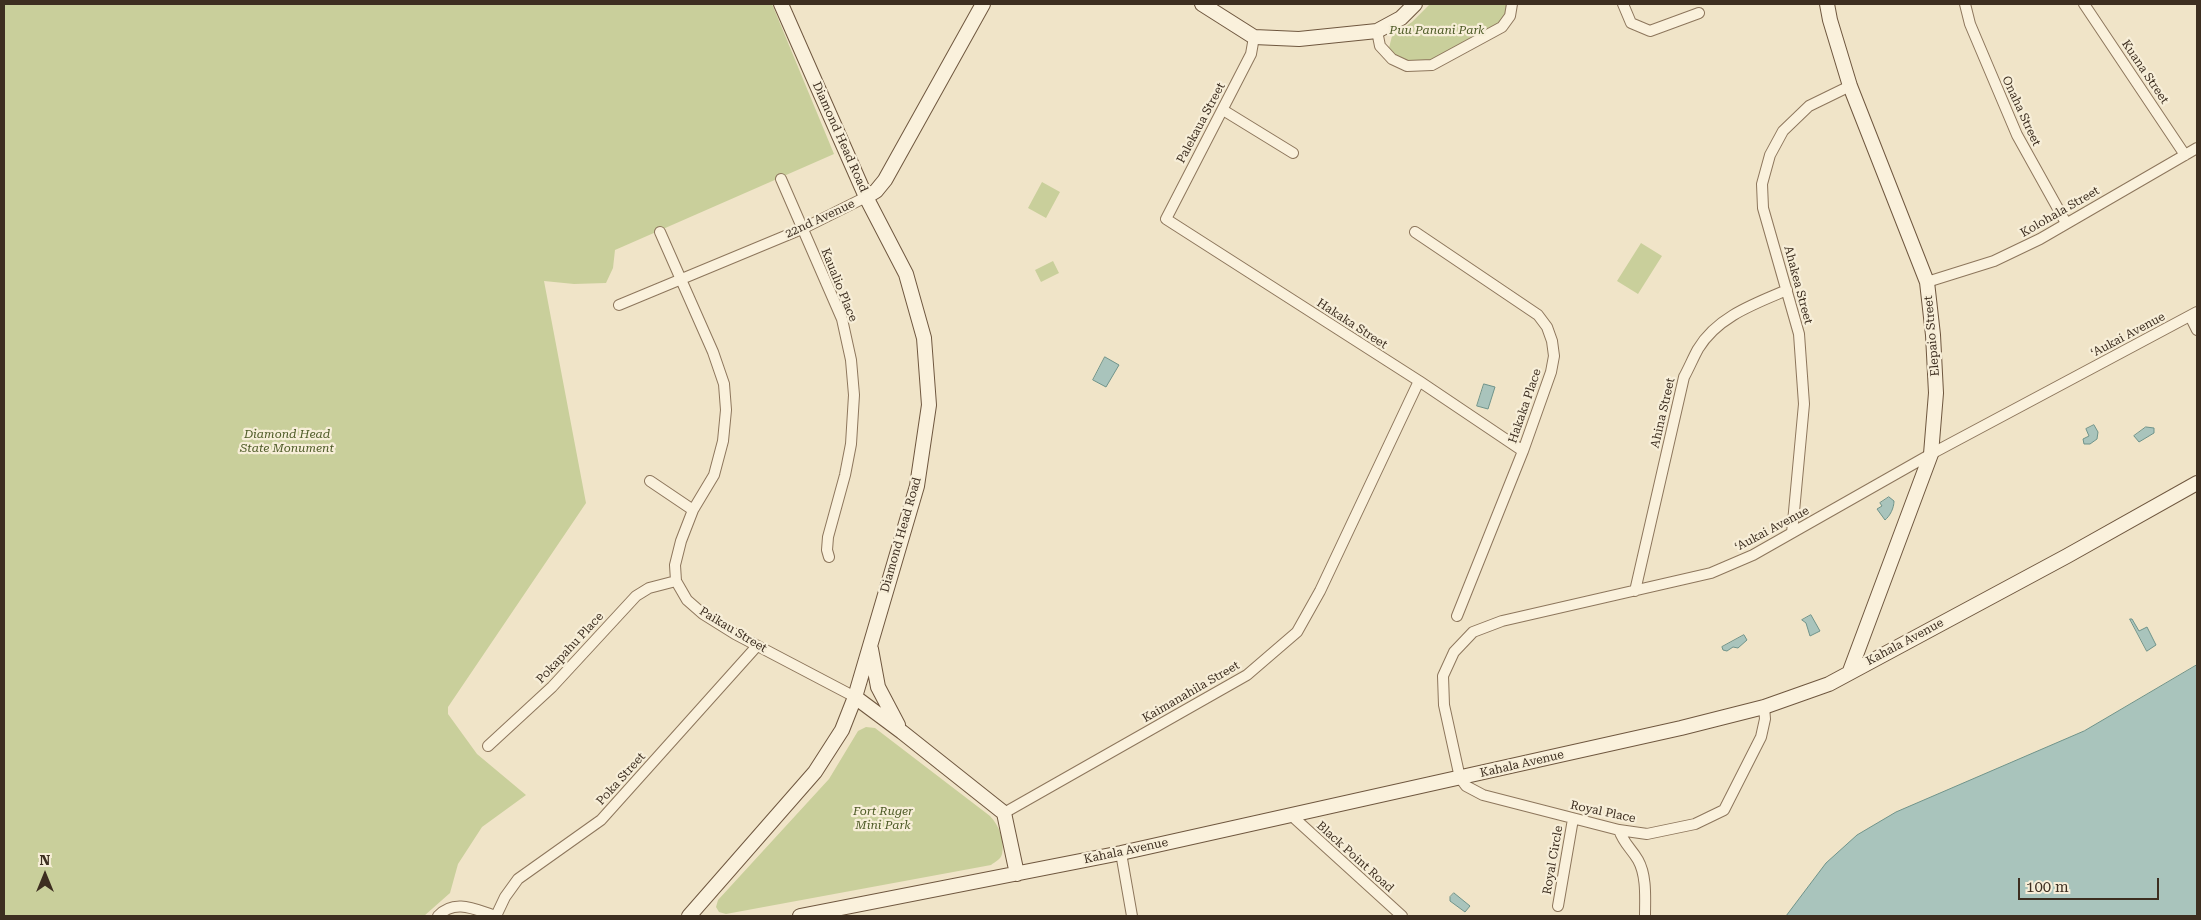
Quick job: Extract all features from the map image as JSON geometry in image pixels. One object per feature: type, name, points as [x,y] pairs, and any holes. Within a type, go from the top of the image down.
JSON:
[{"type":"street","name":"Diamond Head Road","points":[[689,916],[815,772],[842,730],[855,697],[917,486],[929,405],[924,338],[906,274],[866,197],[782,4]]},
{"type":"street","name":"22nd Avenue","points":[[619,305],[802,229],[866,197],[879,188],[983,4]]},
{"type":"street","points":[[1202,4],[1254,37],[1299,39],[1378,31],[1401,18],[1416,4]]},
{"type":"street","points":[[1378,31],[1380,46],[1392,59],[1407,66],[1432,65],[1502,27],[1510,16],[1512,4]]},
{"type":"street","points":[[1623,4],[1631,23],[1650,31],[1699,13]]},
{"type":"street","name":"Elepaio Street","points":[[1827,4],[1850,86],[1927,282],[1933,335],[1936,393],[1931,454],[1850,672]]},
{"type":"street","name":"Onaha Street","points":[[1965,4],[1970,24],[2017,135],[2066,223]]},
{"type":"street","name":"Kuana Street","points":[[2084,4],[2185,155]]},
{"type":"street","name":"Palekaua Street","points":[[1166,219],[1251,54],[1254,37]]},
{"type":"street","name":"Ahakea Street","points":[[1792,533],[1804,404],[1798,334],[1763,208],[1762,184],[1770,155],[1783,131],[1809,106],[1850,86]]},
{"type":"street","points":[[1223,110],[1234,114],[1293,153]]},
{"type":"street","name":"Kolohala Street","points":[[1927,282],[1994,262],[2040,240],[2066,223],[2197,148]]},
{"type":"street","name":"Kaualio Place","points":[[781,179],[842,319],[851,360],[854,395],[850,457],[828,537],[827,550],[829,557]]},
{"type":"street","name":"Hakaka Street","points":[[1166,219],[1419,381],[1523,451]]},
{"type":"street","points":[[660,232],[713,352],[724,384],[726,410],[723,441],[714,475],[693,510],[677,554],[676,581]]},
{"type":"street","name":"Hakaka Place","points":[[1415,232],[1526,305],[1538,315],[1547,327],[1552,341],[1554,356],[1553,364],[1523,451],[1457,616]]},
{"type":"street","name":"Ahina Street","points":[[1635,591],[1684,377],[1698,349],[1712,331],[1742,309],[1786,290]]},
{"type":"street","points":[[2194,314],[2197,330]]},
{"type":"street","name":"ʻAukai Avenue","points":[[1460,778],[1444,705],[1444,676],[1454,652],[1473,632],[1502,621],[1711,573],[1753,555],[1931,454],[2194,314]]},
{"type":"street","name":"Kaimanahila Street","points":[[1004,813],[1247,675],[1297,632],[1320,591],[1419,381]]},
{"type":"street","points":[[650,480],[693,510]]},
{"type":"street","name":"Kahala Avenue","points":[[800,916],[1121,853],[1292,816],[1681,728],[1764,707],[1809,692],[1850,672],[2067,556],[2197,483]]},
{"type":"street","name":"Paikau Street","points":[[676,581],[680,591],[698,610],[757,646],[855,697],[1004,813]]},
{"type":"street","name":"Pokapahu Place","points":[[488,746],[552,687],[636,596],[649,588],[676,581]]},
{"type":"street","points":[[870,644],[878,687],[902,732]]},
{"type":"street","name":"Poka Street","points":[[496,916],[505,897],[518,879],[601,820],[757,646]]},
{"type":"street","name":"Royal Place","points":[[1460,778],[1466,786],[1483,795],[1619,830],[1647,834],[1695,824],[1724,810],[1761,737],[1765,719],[1764,707]]},
{"type":"street","points":[[1004,813],[1017,874]]},
{"type":"street","name":"Black Point Road","points":[[1292,816],[1402,916]]},
{"type":"street","name":"Royal Circle","points":[[1558,906],[1573,819]]},
{"type":"street","points":[[1619,830],[1624,843],[1639,862],[1645,888],[1645,916]]},
{"type":"street","points":[[1121,853],[1132,916]]},
{"type":"street","points":[[438,916],[448,908],[457,906],[496,916]]},
{"type":"green space","name":"Diamond Head State Monument","points":[[4,4],[772,4],[834,154],[615,250],[613,268],[606,283],[574,284],[544,281],[586,503],[448,707],[448,714],[477,754],[526,795],[482,827],[458,864],[450,893],[424,916],[4,916]]},
{"type":"green space","name":"Puu Panani Park","points":[[1430,4],[1509,4],[1501,24],[1428,62],[1413,63],[1393,54],[1389,48],[1392,36],[1412,22]]},
{"type":"green space","points":[[1042,182],[1060,192],[1046,218],[1028,208]]},
{"type":"green space","points":[[1641,243],[1662,256],[1638,294],[1617,281]]},
{"type":"green space","points":[[1053,261],[1059,273],[1041,282],[1035,270]]},
{"type":"green space","name":"Fort Ruger Mini Park","points":[[866,727],[875,728],[990,816],[999,829],[1002,839],[1003,849],[998,860],[991,865],[726,914],[719,912],[716,907],[718,900],[829,779],[858,731]]},
{"type":"water","points":[[1105,357],[1119,365],[1106,387],[1093,380]]},
{"type":"water","points":[[1484,384],[1495,387],[1488,409],[1477,406]]},
{"type":"water","points":[[2094,425],[2098,432],[2097,439],[2090,444],[2084,444],[2083,439],[2089,436],[2086,429]]},
{"type":"water","points":[[2146,427],[2154,428],[2154,433],[2139,442],[2134,436]]},
{"type":"water","points":[[1889,497],[1894,501],[1894,504],[1889,516],[1885,520],[1877,509],[1882,506],[1880,503]]},
{"type":"water","points":[[1811,615],[1820,631],[1810,636],[1806,623],[1802,620]]},
{"type":"water","points":[[2130,619],[2132,619],[2139,631],[2147,627],[2156,645],[2147,651]]},
{"type":"water","points":[[1744,635],[1747,640],[1738,648],[1733,647],[1727,651],[1723,650],[1722,647]]},
{"type":"water","points":[[2197,665],[2197,916],[1786,916],[1826,863],[1857,835],[1896,812],[2084,731]]},
{"type":"water","points":[[1454,893],[1470,906],[1465,912],[1450,901],[1450,897]]}]
